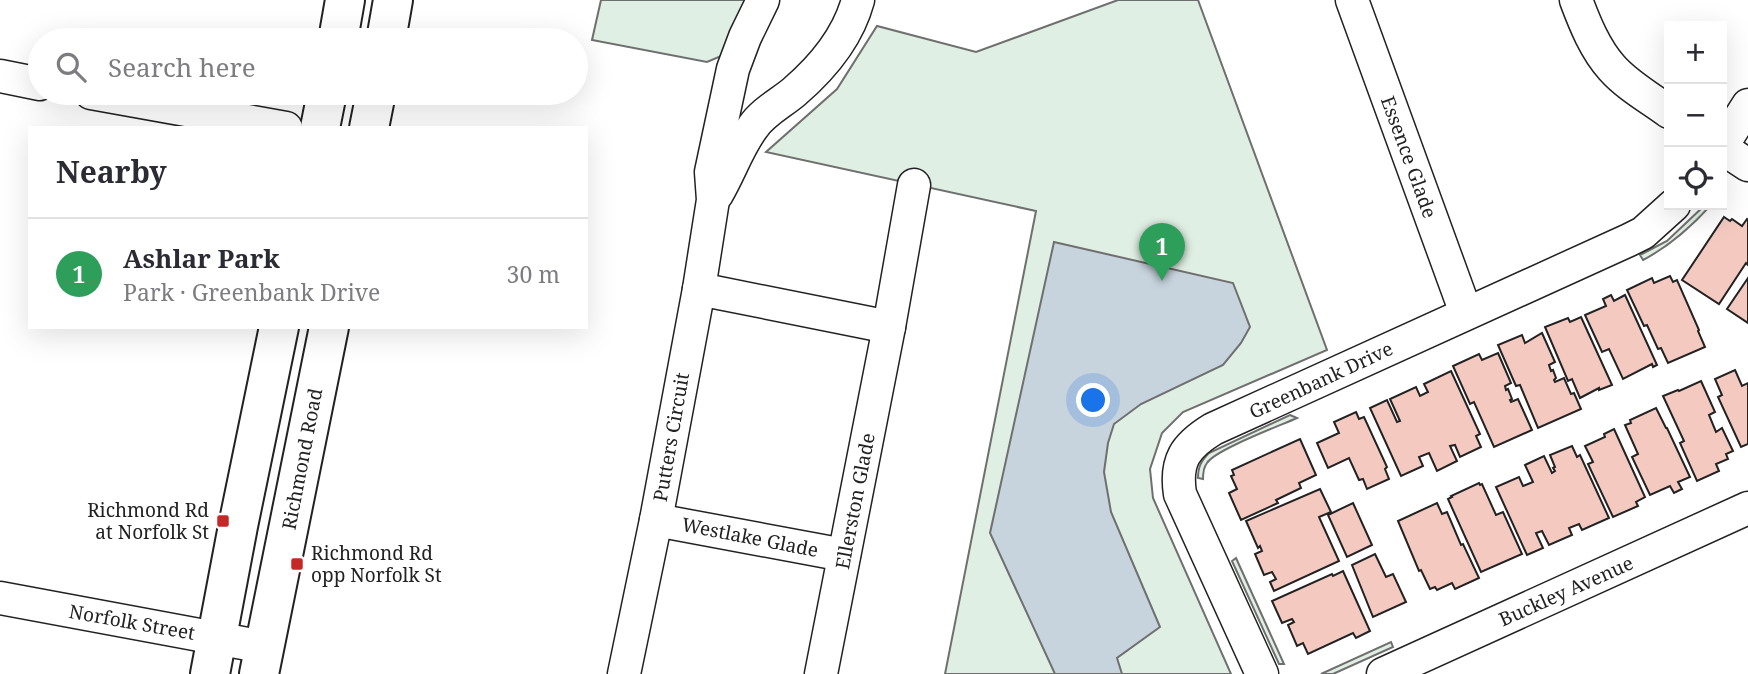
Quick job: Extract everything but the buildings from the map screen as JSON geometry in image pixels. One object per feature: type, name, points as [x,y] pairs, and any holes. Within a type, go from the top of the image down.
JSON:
[{"type":"main road","points":[[340,28],[345,0]]},
{"type":"main road","points":[[388,28],[393,0]]},
{"type":"main road","points":[[320,126],[325,105]]},
{"type":"main road","points":[[369,126],[374,105]]},
{"type":"main road","points":[[214,656],[240,513],[279,329]]},
{"type":"main road","name":"Richmond Road","points":[[262,661],[329,329]]},
{"type":"street","name":"Putters Circuit","points":[[624,674],[699,289],[713,200],[711,172],[733,69],[763,0]]},
{"type":"street","name":"Putters Circuit","points":[[713,200],[753,125],[794,92],[830,56],[843,35],[858,0]]},
{"type":"street","name":"Essence Glade","points":[[1352,0],[1466,313]]},
{"type":"street","points":[[1576,0],[1594,41],[1614,70],[1664,108]]},
{"type":"street","points":[[0,76],[28,82]]},
{"type":"street","points":[[158,105],[275,126]]},
{"type":"street","points":[[1727,139],[1748,105]]},
{"type":"street","points":[[1727,150],[1748,165]]},
{"type":"street","name":"Ellerston Glade","points":[[821,674],[890,327],[914,185]]},
{"type":"street","name":"Greenbank Drive","points":[[1262,674],[1180,494],[1179,467],[1183,454],[1201,436],[1213,429],[1643,233],[1668,210]]},
{"type":"street","points":[[699,289],[890,327]]},
{"type":"street","name":"Buckley Avenue","points":[[1383,674],[1445,661],[1747,511]]},
{"type":"street","name":"Westlake Glade","points":[[656,520],[844,555]]},
{"type":"street","name":"Norfolk Street","points":[[0,598],[214,656],[262,661]]},
{"type":"green space","points":[[601,0],[751,0],[726,54],[707,62],[592,40]]},
{"type":"green space","points":[[1118,0],[1198,0],[1327,350],[1183,412],[1162,433],[1150,469],[1153,498],[1231,674],[945,674],[1036,211],[766,152],[837,89],[877,26],[976,52]]},
{"type":"green space","points":[[1700,210],[1706,210],[1671,242],[1643,260],[1640,255],[1667,241]]},
{"type":"green space","points":[[1290,415],[1297,418],[1234,445],[1212,458],[1205,467],[1203,479],[1198,478],[1200,464],[1209,453]]},
{"type":"green space","points":[[1236,558],[1284,664],[1279,664],[1232,561]]},
{"type":"green space","points":[[1391,642],[1393,647],[1333,674],[1321,674]]},
{"type":"shaded area","points":[[1054,242],[1233,283],[1250,327],[1223,365],[1141,404],[1114,424],[1104,472],[1111,512],[1160,627],[1117,658],[1122,674],[1055,674],[990,533]]},
{"type":"place","name":"Ashlar Park","points":[[1162,281]]},
{"type":"place","name":"Richmond Rd at Norfolk St","points":[[223,521]]},
{"type":"place","name":"Richmond Rd opp Norfolk St","points":[[297,564]]}]
